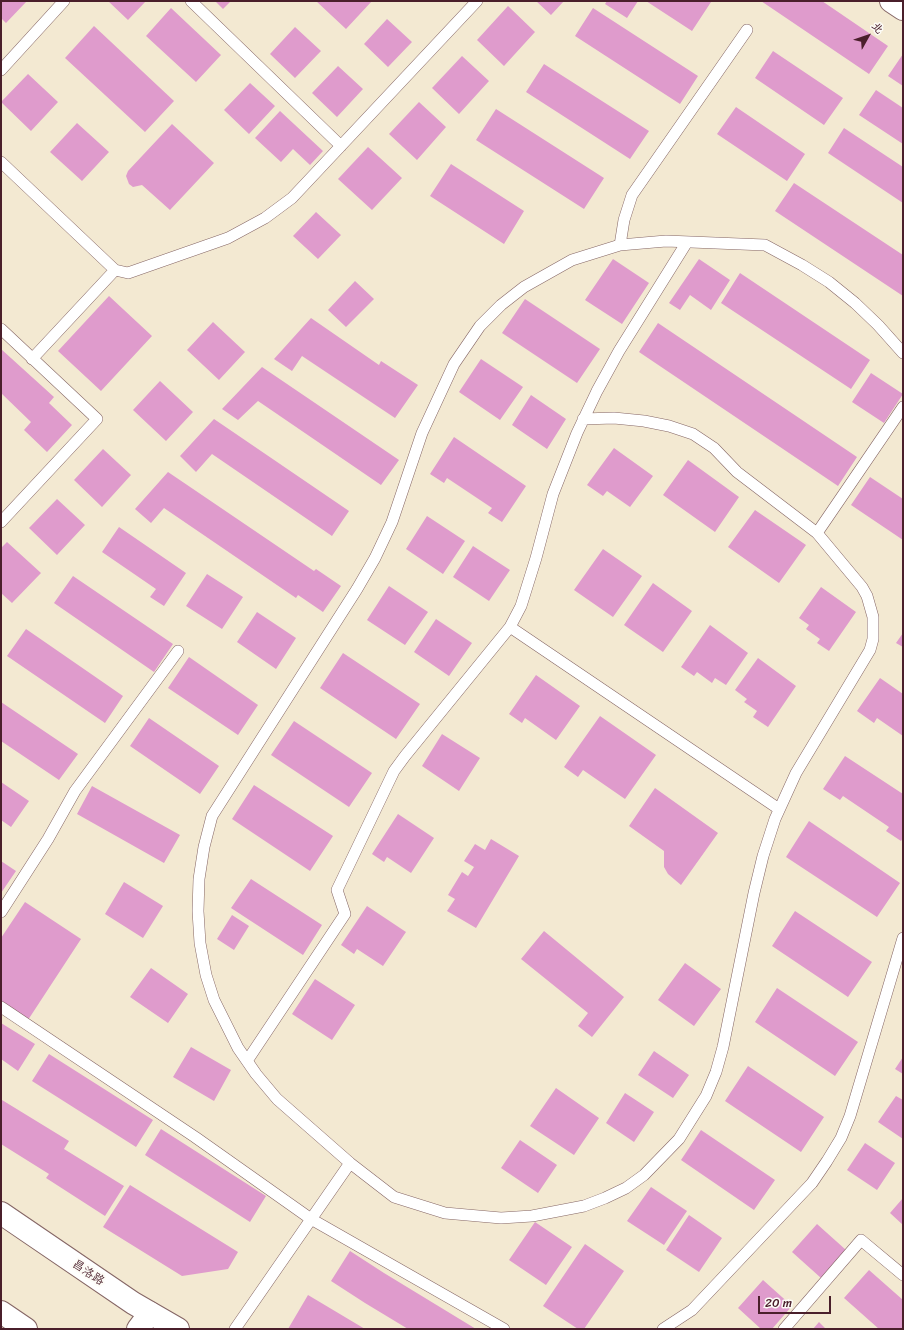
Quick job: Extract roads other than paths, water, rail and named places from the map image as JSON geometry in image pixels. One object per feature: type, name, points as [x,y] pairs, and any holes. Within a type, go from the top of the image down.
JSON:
[{"type":"street","points":[[891,1],[903,10]]},
{"type":"street","name":"昌洛路","points":[[1,1213],[133,1303],[144,1321],[178,1329]]},
{"type":"street","points":[[1,1312],[26,1329]]},
{"type":"lane","points":[[1,70],[64,1]]},
{"type":"lane","points":[[191,1],[341,146]]},
{"type":"lane","points":[[1,162],[115,270],[128,273],[228,238],[265,218],[292,198],[477,1]]},
{"type":"lane","points":[[620,245],[624,220],[632,195],[747,30]]},
{"type":"lane","points":[[583,419],[614,418],[644,421],[692,434],[714,448],[737,472],[817,533],[862,587],[867,596],[873,616],[873,639],[870,650],[796,773],[779,809],[762,856],[723,1047],[716,1072],[706,1096],[683,1134],[663,1158],[644,1174],[619,1191],[584,1206],[532,1216],[501,1218],[445,1213],[394,1197],[350,1163],[277,1099],[247,1061],[225,1024],[214,1000],[206,975],[200,943],[198,911],[199,879],[204,847],[212,816],[357,589],[375,558],[392,522],[422,433],[454,364],[466,345],[501,305],[524,287],[572,260],[620,245],[643,242],[687,242],[765,245],[784,254],[829,282],[855,303],[878,325],[903,353]]},
{"type":"lane","points":[[247,1061],[344,914],[337,890],[394,771],[510,627],[521,606],[536,558],[553,494],[583,419],[620,351],[687,242]]},
{"type":"lane","points":[[32,359],[115,270]]},
{"type":"lane","points":[[1,329],[97,420],[1,522]]},
{"type":"lane","points":[[817,533],[903,407]]},
{"type":"lane","points":[[510,627],[779,809]]},
{"type":"lane","points":[[1,912],[48,839],[75,791],[178,650]]},
{"type":"lane","points":[[663,1329],[692,1310],[812,1183],[827,1161],[841,1138],[850,1116],[903,938]]},
{"type":"lane","points":[[1,1007],[195,1137],[311,1219],[504,1329]]},
{"type":"lane","points":[[235,1329],[350,1163]]},
{"type":"lane","points":[[784,1329],[861,1240],[903,1275]]}]
